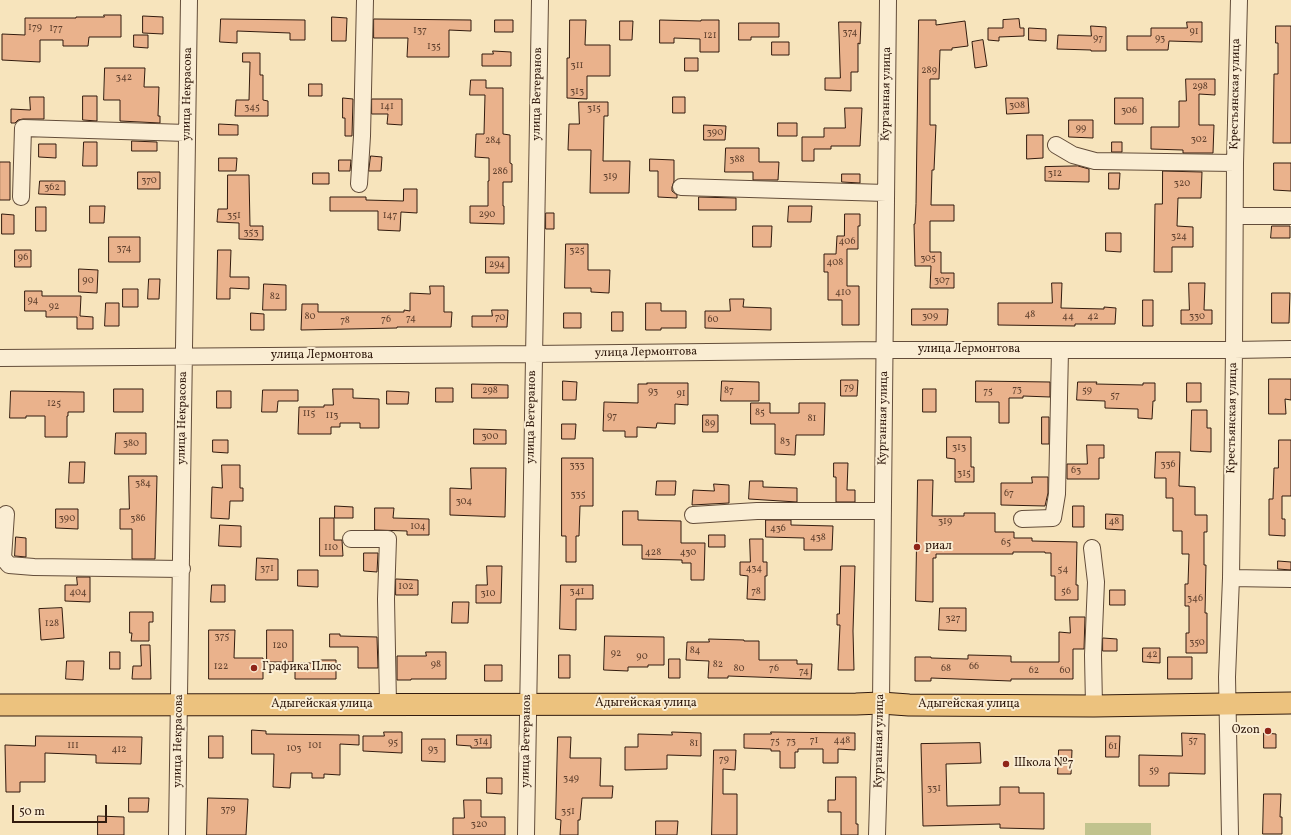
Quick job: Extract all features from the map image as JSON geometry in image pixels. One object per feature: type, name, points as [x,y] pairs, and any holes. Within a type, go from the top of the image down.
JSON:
[{"type":"main road","name":"Адыгейская улица","points":[[0,705],[180,706],[881,703],[1094,706],[1291,703]]},
{"type":"street","name":"улица Некрасова","points":[[177,835],[189,0]]},
{"type":"street","points":[[359,184],[362,136],[365,0]]},
{"type":"street","name":"улица Ветеранов","points":[[526,835],[540,0]]},
{"type":"street","name":"Курганная улица","points":[[877,835],[881,703],[888,0]]},
{"type":"street","name":"Крестьянская улица","points":[[1230,835],[1227,704],[1231,578],[1235,163],[1239,0]]},
{"type":"street","points":[[21,197],[23,128],[187,133]]},
{"type":"street","points":[[1056,145],[1073,155],[1095,161],[1235,163]]},
{"type":"street","points":[[681,188],[886,193]]},
{"type":"street","points":[[1235,216],[1291,216]]},
{"type":"street","name":"улица Лермонтова","points":[[0,358],[884,350],[1291,349]]},
{"type":"street","points":[[1022,519],[1053,518],[1057,494],[1060,350]]},
{"type":"street","points":[[693,515],[757,511],[883,511]]},
{"type":"street","points":[[6,514],[3,558],[8,565],[34,567],[182,569]]},
{"type":"street","points":[[351,539],[388,539],[386,599],[388,704]]},
{"type":"street","points":[[1092,548],[1096,582],[1094,706]]},
{"type":"street","points":[[1231,578],[1291,579]]},
{"type":"green space","points":[[1085,823],[1151,823],[1151,835],[1085,835]]},
{"type":"building","points":[[104,15],[121,15],[121,37],[89,37],[88,46],[63,46],[63,40],[40,40],[40,62],[2,60],[2,34],[25,35],[25,18],[104,17]]},
{"type":"building","points":[[143,16],[163,17],[163,34],[143,33]]},
{"type":"building","points":[[332,17],[347,18],[346,41],[332,41]]},
{"type":"building","points":[[221,19],[305,20],[305,40],[290,40],[290,33],[237,31],[237,43],[220,42]]},
{"type":"building","points":[[374,19],[471,20],[471,31],[449,30],[449,57],[407,57],[408,38],[374,38]]},
{"type":"building","points":[[1019,19],[1020,28],[1024,28],[1024,36],[999,37],[999,41],[988,40],[988,28],[1003,28],[1003,20]]},
{"type":"building","points":[[495,20],[513,20],[513,32],[495,32]]},
{"type":"building","points":[[570,20],[586,20],[585,45],[610,45],[610,76],[587,76],[587,99],[567,98],[567,58],[569,58]]},
{"type":"building","points":[[660,20],[719,20],[719,52],[700,52],[700,39],[674,38],[674,43],[660,43]]},
{"type":"building","points":[[919,20],[936,20],[936,25],[965,21],[968,46],[952,48],[952,50],[940,50],[939,79],[930,79],[930,125],[936,125],[931,205],[954,205],[954,221],[930,221],[930,252],[941,252],[941,273],[954,273],[954,288],[930,288],[931,266],[915,266],[914,224],[916,204]]},
{"type":"building","points":[[620,21],[633,21],[632,40],[620,40]]},
{"type":"building","points":[[839,22],[861,22],[860,44],[858,43],[858,72],[851,72],[851,91],[825,90],[825,78],[840,78]]},
{"type":"building","points":[[1187,22],[1202,22],[1202,42],[1169,41],[1168,50],[1127,50],[1127,36],[1151,36],[1151,28],[1187,28]]},
{"type":"building","points":[[739,23],[779,23],[779,37],[751,37],[751,40],[739,40]]},
{"type":"building","points":[[1091,26],[1106,27],[1106,51],[1057,49],[1058,35],[1091,36]]},
{"type":"building","points":[[1276,26],[1291,26],[1291,143],[1273,143],[1274,74],[1278,74],[1278,43],[1276,43]]},
{"type":"building","points":[[1029,28],[1046,29],[1046,41],[1029,40]]},
{"type":"building","points":[[134,35],[148,35],[148,48],[134,47]]},
{"type":"building","points":[[983,40],[987,66],[975,68],[972,42]]},
{"type":"building","points":[[772,42],[789,42],[789,55],[772,55]]},
{"type":"building","points":[[493,51],[511,52],[511,66],[482,66],[482,54],[493,54]]},
{"type":"building","points":[[243,53],[260,53],[260,75],[263,75],[263,100],[268,101],[268,116],[235,116],[236,100],[249,100],[250,62],[243,62]]},
{"type":"building","points":[[685,58],[698,58],[698,71],[685,71]]},
{"type":"building","points":[[105,68],[145,68],[144,87],[159,87],[158,116],[160,116],[160,123],[120,121],[120,100],[104,100]]},
{"type":"building","points":[[1186,79],[1215,79],[1215,95],[1199,94],[1199,125],[1214,125],[1213,153],[1183,153],[1183,150],[1151,149],[1151,127],[1179,127],[1179,101],[1186,101]]},
{"type":"building","points":[[471,80],[486,80],[486,88],[503,88],[503,134],[510,135],[510,163],[512,164],[512,182],[503,182],[504,224],[470,223],[470,206],[488,206],[489,181],[489,158],[475,157],[476,134],[484,134],[485,95],[470,95]]},
{"type":"building","points":[[309,84],[322,84],[322,96],[309,96]]},
{"type":"building","points":[[83,96],[97,96],[97,121],[83,120]]},
{"type":"building","points":[[30,97],[44,97],[44,119],[23,119],[18,120],[15,123],[11,123],[11,109],[30,110]]},
{"type":"building","points":[[673,97],[685,97],[685,113],[673,113]]},
{"type":"building","points":[[343,98],[353,99],[352,136],[345,136]]},
{"type":"building","points":[[1006,98],[1028,98],[1029,113],[1007,114]]},
{"type":"building","points":[[1115,98],[1143,98],[1143,124],[1115,124]]},
{"type":"building","points":[[372,99],[402,99],[402,125],[387,124],[388,114],[372,114]]},
{"type":"building","points":[[579,102],[608,102],[608,116],[604,116],[603,161],[630,161],[629,193],[590,193],[591,150],[568,150],[569,124],[579,124]]},
{"type":"building","points":[[845,108],[862,108],[860,146],[831,146],[831,149],[814,149],[814,161],[802,161],[802,137],[824,137],[824,128],[845,128]]},
{"type":"building","points":[[1069,120],[1093,120],[1093,138],[1069,137]]},
{"type":"building","points":[[778,123],[797,123],[797,136],[778,136]]},
{"type":"building","points":[[219,124],[238,125],[238,135],[219,135]]},
{"type":"building","points":[[704,125],[726,126],[725,140],[704,140]]},
{"type":"building","points":[[1027,135],[1043,135],[1043,158],[1027,159]]},
{"type":"building","points":[[132,141],[157,142],[157,151],[132,151]]},
{"type":"building","points":[[84,142],[97,142],[97,166],[83,166]]},
{"type":"building","points":[[1112,142],[1122,142],[1122,152],[1112,152]]},
{"type":"building","points":[[39,144],[56,144],[56,158],[39,157]]},
{"type":"building","points":[[726,148],[759,148],[759,162],[779,162],[778,180],[753,180],[753,172],[725,172]]},
{"type":"building","points":[[371,156],[382,157],[381,171],[369,171]]},
{"type":"building","points":[[219,158],[237,158],[236,171],[219,171]]},
{"type":"building","points":[[650,159],[674,160],[674,181],[672,191],[677,195],[677,198],[658,197],[658,171],[650,171]]},
{"type":"building","points":[[339,160],[351,160],[350,171],[339,171]]},
{"type":"building","points":[[0,162],[10,162],[10,200],[0,200]]},
{"type":"building","points":[[1274,163],[1291,163],[1291,191],[1274,190]]},
{"type":"building","points":[[1078,166],[1089,169],[1089,182],[1045,181],[1045,167]]},
{"type":"building","points":[[1163,171],[1202,172],[1201,198],[1178,198],[1177,226],[1193,227],[1193,247],[1172,247],[1172,272],[1154,272],[1155,204],[1162,204]]},
{"type":"building","points":[[138,172],[160,172],[160,189],[138,189]]},
{"type":"building","points":[[313,173],[329,173],[329,184],[313,184]]},
{"type":"building","points":[[1109,173],[1120,173],[1119,189],[1109,189]]},
{"type":"building","points":[[842,174],[860,174],[860,183],[842,182]]},
{"type":"building","points":[[228,175],[249,175],[250,226],[263,226],[263,240],[239,239],[239,223],[217,222],[218,209],[227,209]]},
{"type":"building","points":[[40,181],[65,181],[65,195],[39,194]]},
{"type":"building","points":[[404,189],[417,189],[417,213],[401,212],[400,231],[378,230],[378,211],[330,211],[330,197],[366,197],[366,200],[403,201]]},
{"type":"building","points":[[699,197],[736,198],[736,210],[699,210]]},
{"type":"building","points":[[90,206],[105,206],[104,223],[90,223]]},
{"type":"building","points":[[789,206],[812,206],[811,222],[788,222]]},
{"type":"building","points":[[36,207],[46,207],[46,231],[36,231]]},
{"type":"building","points":[[546,213],[554,213],[554,229],[546,229]]},
{"type":"building","points":[[2,214],[14,215],[14,234],[2,234]]},
{"type":"building","points":[[845,214],[860,214],[860,226],[858,226],[858,249],[847,249],[847,286],[859,286],[859,325],[842,325],[842,300],[828,300],[828,272],[824,272],[824,254],[836,254],[837,236],[844,236]]},
{"type":"building","points":[[753,226],[772,226],[771,247],[753,247]]},
{"type":"building","points":[[1272,226],[1290,226],[1290,238],[1271,238]]},
{"type":"building","points":[[1106,233],[1121,233],[1121,252],[1106,251]]},
{"type":"building","points":[[109,237],[140,237],[140,262],[109,262]]},
{"type":"building","points":[[566,244],[588,244],[588,270],[610,270],[609,293],[591,292],[591,288],[565,288]]},
{"type":"building","points":[[15,250],[31,250],[31,267],[15,267]]},
{"type":"building","points":[[218,250],[231,250],[230,277],[249,277],[249,289],[230,288],[230,299],[217,299]]},
{"type":"building","points":[[486,257],[509,257],[509,273],[486,273]]},
{"type":"building","points":[[79,269],[98,270],[97,293],[79,292]]},
{"type":"building","points":[[149,279],[160,279],[159,299],[148,299]]},
{"type":"building","points":[[1052,283],[1062,283],[1061,308],[1116,308],[1115,324],[1075,324],[1075,326],[998,325],[998,303],[1052,303]]},
{"type":"building","points":[[1189,283],[1205,283],[1204,310],[1212,310],[1212,324],[1181,324],[1181,310],[1189,310]]},
{"type":"building","points":[[264,284],[286,285],[286,310],[263,310]]},
{"type":"building","points":[[430,286],[444,286],[444,312],[452,312],[451,327],[301,330],[302,304],[318,304],[318,312],[404,312],[404,310],[410,311],[410,293],[430,294]]},
{"type":"building","points":[[123,289],[138,289],[138,307],[123,307]]},
{"type":"building","points":[[25,291],[42,291],[42,296],[81,296],[80,316],[93,317],[93,329],[77,329],[77,317],[46,317],[46,311],[25,311]]},
{"type":"building","points":[[1272,293],[1290,293],[1289,323],[1272,323]]},
{"type":"building","points":[[730,299],[744,299],[743,307],[771,308],[771,330],[705,328],[705,311],[730,311]]},
{"type":"building","points":[[1143,300],[1153,300],[1153,326],[1143,326]]},
{"type":"building","points":[[106,303],[119,303],[119,326],[105,326]]},
{"type":"building","points":[[646,303],[661,303],[661,311],[686,311],[686,328],[661,328],[661,330],[646,330]]},
{"type":"building","points":[[912,309],[948,309],[947,325],[912,325]]},
{"type":"building","points":[[492,310],[508,310],[507,327],[472,327],[472,316],[492,316]]},
{"type":"building","points":[[612,312],[623,312],[623,331],[612,331]]},
{"type":"building","points":[[251,313],[264,314],[264,330],[251,330]]},
{"type":"building","points":[[564,313],[581,313],[581,328],[564,328]]},
{"type":"building","points":[[1269,379],[1291,379],[1291,400],[1285,399],[1286,414],[1269,414]]},
{"type":"building","points":[[841,380],[858,380],[857,396],[841,396]]},
{"type":"building","points":[[563,381],[577,382],[576,400],[563,400]]},
{"type":"building","points":[[722,381],[759,382],[759,401],[721,401]]},
{"type":"building","points":[[976,381],[1050,382],[1050,397],[1023,396],[1023,398],[1009,398],[1009,423],[999,423],[999,402],[976,402]]},
{"type":"building","points":[[1078,382],[1143,385],[1143,383],[1155,383],[1155,401],[1153,401],[1152,419],[1138,418],[1138,409],[1105,408],[1105,401],[1077,400]]},
{"type":"building","points":[[688,383],[688,405],[675,404],[675,424],[657,423],[656,428],[637,427],[637,437],[625,437],[625,431],[603,431],[604,402],[638,403],[638,384]]},
{"type":"building","points":[[1187,383],[1201,383],[1201,402],[1187,402]]},
{"type":"building","points":[[472,384],[508,385],[508,398],[472,398]]},
{"type":"building","points":[[436,388],[453,388],[453,402],[436,402]]},
{"type":"building","points":[[114,389],[143,389],[143,412],[114,412]]},
{"type":"building","points":[[333,389],[353,389],[353,398],[379,399],[379,428],[360,428],[360,423],[340,423],[340,427],[331,427],[331,434],[298,434],[299,407],[324,407],[324,405],[333,405]]},
{"type":"building","points":[[923,389],[936,389],[936,412],[923,412]]},
{"type":"building","points":[[263,390],[298,390],[298,401],[278,401],[277,412],[262,412]]},
{"type":"building","points":[[11,391],[84,392],[84,412],[68,412],[67,437],[45,437],[45,416],[10,418]]},
{"type":"building","points":[[217,391],[231,391],[231,408],[217,408]]},
{"type":"building","points":[[387,391],[409,392],[408,404],[387,404]]},
{"type":"building","points":[[751,403],[770,403],[770,413],[799,413],[799,403],[825,403],[824,435],[796,435],[795,455],[775,454],[775,424],[751,424]]},
{"type":"building","points":[[1192,410],[1207,410],[1207,428],[1211,428],[1211,452],[1191,451]]},
{"type":"building","points":[[703,415],[718,415],[718,432],[703,432]]},
{"type":"building","points":[[1042,417],[1049,417],[1049,444],[1042,444]]},
{"type":"building","points":[[562,424],[576,424],[575,439],[562,439]]},
{"type":"building","points":[[474,429],[506,430],[506,444],[474,444]]},
{"type":"building","points":[[116,433],[146,433],[146,454],[115,454]]},
{"type":"building","points":[[947,437],[971,437],[971,467],[974,467],[974,482],[955,482],[955,459],[947,458]]},
{"type":"building","points":[[213,440],[228,440],[228,453],[213,452]]},
{"type":"building","points":[[1279,440],[1291,440],[1291,496],[1282,496],[1282,519],[1285,519],[1285,536],[1269,535],[1269,499],[1273,499],[1274,468],[1278,468]]},
{"type":"building","points":[[1087,445],[1104,445],[1104,458],[1099,458],[1099,479],[1067,479],[1067,464],[1087,464]]},
{"type":"building","points":[[1156,452],[1180,452],[1179,486],[1195,487],[1195,515],[1207,515],[1207,532],[1204,532],[1204,565],[1206,565],[1205,613],[1207,613],[1207,653],[1186,653],[1186,633],[1189,633],[1189,606],[1185,606],[1185,584],[1188,584],[1189,554],[1182,554],[1182,531],[1173,531],[1173,498],[1166,498],[1166,478],[1155,478]]},
{"type":"building","points":[[562,458],[593,458],[593,506],[580,506],[579,536],[576,536],[576,562],[566,562],[566,536],[562,536]]},
{"type":"building","points":[[70,462],[85,462],[84,483],[69,483]]},
{"type":"building","points":[[834,463],[848,463],[847,490],[855,490],[855,502],[836,502],[836,477],[834,477]]},
{"type":"building","points":[[222,465],[240,465],[240,488],[243,488],[243,501],[230,501],[229,519],[211,518],[212,487],[222,488]]},
{"type":"building","points":[[471,468],[506,468],[505,517],[450,515],[450,488],[471,489]]},
{"type":"building","points":[[129,476],[157,476],[155,559],[132,559],[132,529],[120,529],[120,509],[129,509]]},
{"type":"building","points":[[1032,477],[1048,477],[1048,493],[1045,506],[1001,505],[1001,483],[1032,483]]},
{"type":"building","points":[[918,480],[933,480],[932,516],[964,516],[964,513],[995,513],[995,532],[1014,532],[1014,538],[1032,538],[1032,541],[1077,542],[1076,585],[1078,585],[1078,600],[1055,600],[1055,576],[1051,576],[1051,553],[1013,552],[1013,554],[936,554],[936,558],[933,558],[933,602],[916,601]]},
{"type":"building","points":[[657,481],[676,481],[675,495],[656,495]]},
{"type":"building","points":[[750,481],[763,481],[763,487],[797,488],[797,502],[749,499]]},
{"type":"building","points":[[714,484],[729,485],[729,503],[692,505],[693,490],[714,491]]},
{"type":"building","points":[[335,506],[353,507],[353,518],[335,518]]},
{"type":"building","points":[[1073,506],[1084,506],[1084,527],[1073,527]]},
{"type":"building","points":[[375,508],[394,508],[393,518],[429,519],[429,535],[407,535],[407,531],[375,530]]},
{"type":"building","points":[[56,509],[78,509],[78,529],[56,528]]},
{"type":"building","points":[[623,511],[638,511],[638,520],[681,521],[681,543],[705,543],[704,580],[691,580],[691,563],[682,563],[682,560],[642,559],[642,545],[623,545]]},
{"type":"building","points":[[1106,514],[1123,515],[1123,530],[1106,529]]},
{"type":"building","points":[[320,518],[334,518],[334,540],[342,540],[343,556],[320,556]]},
{"type":"building","points":[[766,520],[791,520],[791,525],[833,526],[832,550],[804,550],[804,538],[766,537]]},
{"type":"building","points":[[220,525],[241,526],[241,547],[219,546]]},
{"type":"building","points":[[709,535],[725,535],[725,547],[709,547]]},
{"type":"building","points":[[16,537],[26,538],[26,557],[15,556]]},
{"type":"building","points":[[750,539],[763,539],[763,562],[767,562],[767,576],[765,576],[765,600],[747,599],[748,576],[740,575],[740,562],[750,562]]},
{"type":"building","points":[[364,553],[378,553],[377,572],[364,571]]},
{"type":"building","points":[[257,558],[278,559],[278,580],[256,580]]},
{"type":"building","points":[[1278,561],[1291,562],[1291,570],[1278,569]]},
{"type":"building","points":[[487,566],[502,566],[501,603],[476,603],[476,585],[487,585]]},
{"type":"building","points":[[841,566],[855,566],[853,631],[854,670],[838,670],[840,625],[837,625],[837,614],[839,614]]},
{"type":"building","points":[[298,570],[318,570],[318,587],[298,586]]},
{"type":"building","points":[[77,577],[90,577],[90,602],[65,601],[65,585],[77,585]]},
{"type":"building","points":[[396,579],[418,580],[418,595],[396,595]]},
{"type":"building","points":[[212,585],[225,585],[225,602],[211,602]]},
{"type":"building","points":[[561,585],[593,585],[593,599],[576,599],[576,630],[560,629]]},
{"type":"building","points":[[1110,590],[1125,590],[1125,605],[1110,605]]},
{"type":"building","points":[[453,602],[469,602],[468,623],[452,623]]},
{"type":"building","points":[[62,608],[64,638],[41,640],[39,609]]},
{"type":"building","points":[[940,608],[966,608],[966,631],[939,630]]},
{"type":"building","points":[[130,612],[153,612],[153,622],[149,622],[149,641],[131,641],[132,633],[130,633]]},
{"type":"building","points":[[1070,617],[1085,617],[1084,649],[1073,649],[1073,679],[1011,679],[1011,681],[931,678],[931,681],[915,681],[915,657],[968,659],[968,655],[1011,656],[1011,662],[1059,662],[1059,632],[1070,633]]},
{"type":"building","points":[[209,630],[235,630],[234,658],[263,658],[263,679],[209,679]]},
{"type":"building","points":[[267,630],[293,630],[293,662],[267,662]]},
{"type":"building","points":[[330,634],[340,634],[340,636],[377,637],[378,668],[358,668],[358,647],[330,647]]},
{"type":"building","points":[[605,636],[664,637],[664,665],[628,667],[628,671],[604,670]]},
{"type":"building","points":[[1103,638],[1117,639],[1117,651],[1103,651]]},
{"type":"building","points":[[709,639],[759,641],[759,660],[797,660],[797,664],[812,664],[811,679],[728,676],[728,678],[708,678],[709,661],[686,660],[687,642],[709,642]]},
{"type":"building","points":[[141,645],[150,645],[151,679],[132,679],[133,666],[141,666]]},
{"type":"building","points":[[1143,648],[1160,648],[1160,663],[1143,662]]},
{"type":"building","points":[[110,652],[120,652],[120,669],[110,669]]},
{"type":"building","points":[[426,652],[446,652],[446,679],[397,680],[397,656],[426,656]]},
{"type":"building","points":[[559,655],[570,655],[570,678],[559,678]]},
{"type":"building","points":[[1168,657],[1192,657],[1192,679],[1168,679]]},
{"type":"building","points":[[669,659],[680,659],[680,678],[669,678]]},
{"type":"building","points":[[319,660],[336,660],[336,679],[295,679],[295,663],[319,663]]},
{"type":"building","points":[[67,661],[84,661],[83,680],[66,679]]},
{"type":"building","points":[[485,665],[502,665],[502,681],[485,681]]},
{"type":"building","points":[[252,730],[266,731],[266,734],[359,735],[359,745],[340,744],[340,775],[324,774],[324,778],[312,778],[312,773],[291,773],[290,788],[273,787],[274,754],[252,754]]},
{"type":"building","points":[[384,732],[402,732],[402,753],[363,751],[363,736],[384,736]]},
{"type":"building","points":[[672,732],[701,733],[701,756],[667,755],[667,769],[625,770],[625,747],[638,747],[638,734],[672,735]]},
{"type":"building","points":[[771,732],[855,733],[855,750],[838,749],[838,763],[823,763],[823,749],[798,749],[798,752],[795,752],[795,768],[780,768],[780,751],[771,751],[771,749],[744,748],[744,734],[771,734]]},
{"type":"building","points":[[1182,733],[1205,734],[1205,774],[1169,773],[1169,786],[1139,786],[1139,755],[1182,756]]},
{"type":"building","points":[[1264,733],[1276,734],[1276,748],[1264,748]]},
{"type":"building","points":[[457,735],[491,735],[491,748],[471,748],[471,746],[457,745]]},
{"type":"building","points":[[36,736],[142,737],[141,764],[96,763],[96,755],[45,753],[45,782],[20,782],[20,792],[6,792],[5,745],[35,746]]},
{"type":"building","points":[[209,736],[223,736],[223,758],[209,758]]},
{"type":"building","points":[[1106,736],[1120,736],[1119,757],[1106,757]]},
{"type":"building","points":[[558,737],[571,737],[570,758],[601,758],[600,786],[613,786],[612,798],[582,798],[580,820],[578,820],[578,835],[560,835],[561,820],[556,819]]},
{"type":"building","points":[[422,739],[445,739],[445,762],[422,761]]},
{"type":"building","points":[[980,743],[981,763],[946,764],[947,806],[1000,805],[1000,787],[1019,787],[1019,793],[1044,793],[1044,829],[1000,828],[1000,824],[923,826],[921,744]]},
{"type":"building","points":[[714,750],[736,750],[735,770],[723,769],[723,794],[737,794],[737,835],[712,835]]},
{"type":"building","points":[[1059,750],[1072,750],[1071,774],[1058,774]]},
{"type":"building","points":[[836,777],[856,777],[856,824],[858,824],[858,835],[841,835],[841,812],[828,812],[828,800],[835,800]]},
{"type":"building","points":[[487,778],[502,778],[502,794],[487,793]]},
{"type":"building","points":[[1264,794],[1281,794],[1280,817],[1282,817],[1282,834],[1263,834]]},
{"type":"building","points":[[129,798],[149,798],[148,812],[129,812]]},
{"type":"building","points":[[208,798],[248,799],[246,835],[207,835]]},
{"type":"building","points":[[464,800],[481,800],[481,817],[505,817],[505,835],[453,835],[453,818],[464,818]]},
{"type":"building","points":[[98,816],[124,817],[124,835],[98,835]]},
{"type":"building","points":[[656,821],[678,821],[677,835],[656,835]]},
{"type":"place","name":"риал","points":[[917,547]]},
{"type":"place","name":"Графика Плюс","points":[[254,668]]},
{"type":"place","name":"Ozon","points":[[1268,731]]},
{"type":"place","name":"Школа №7","points":[[1006,764]]}]
